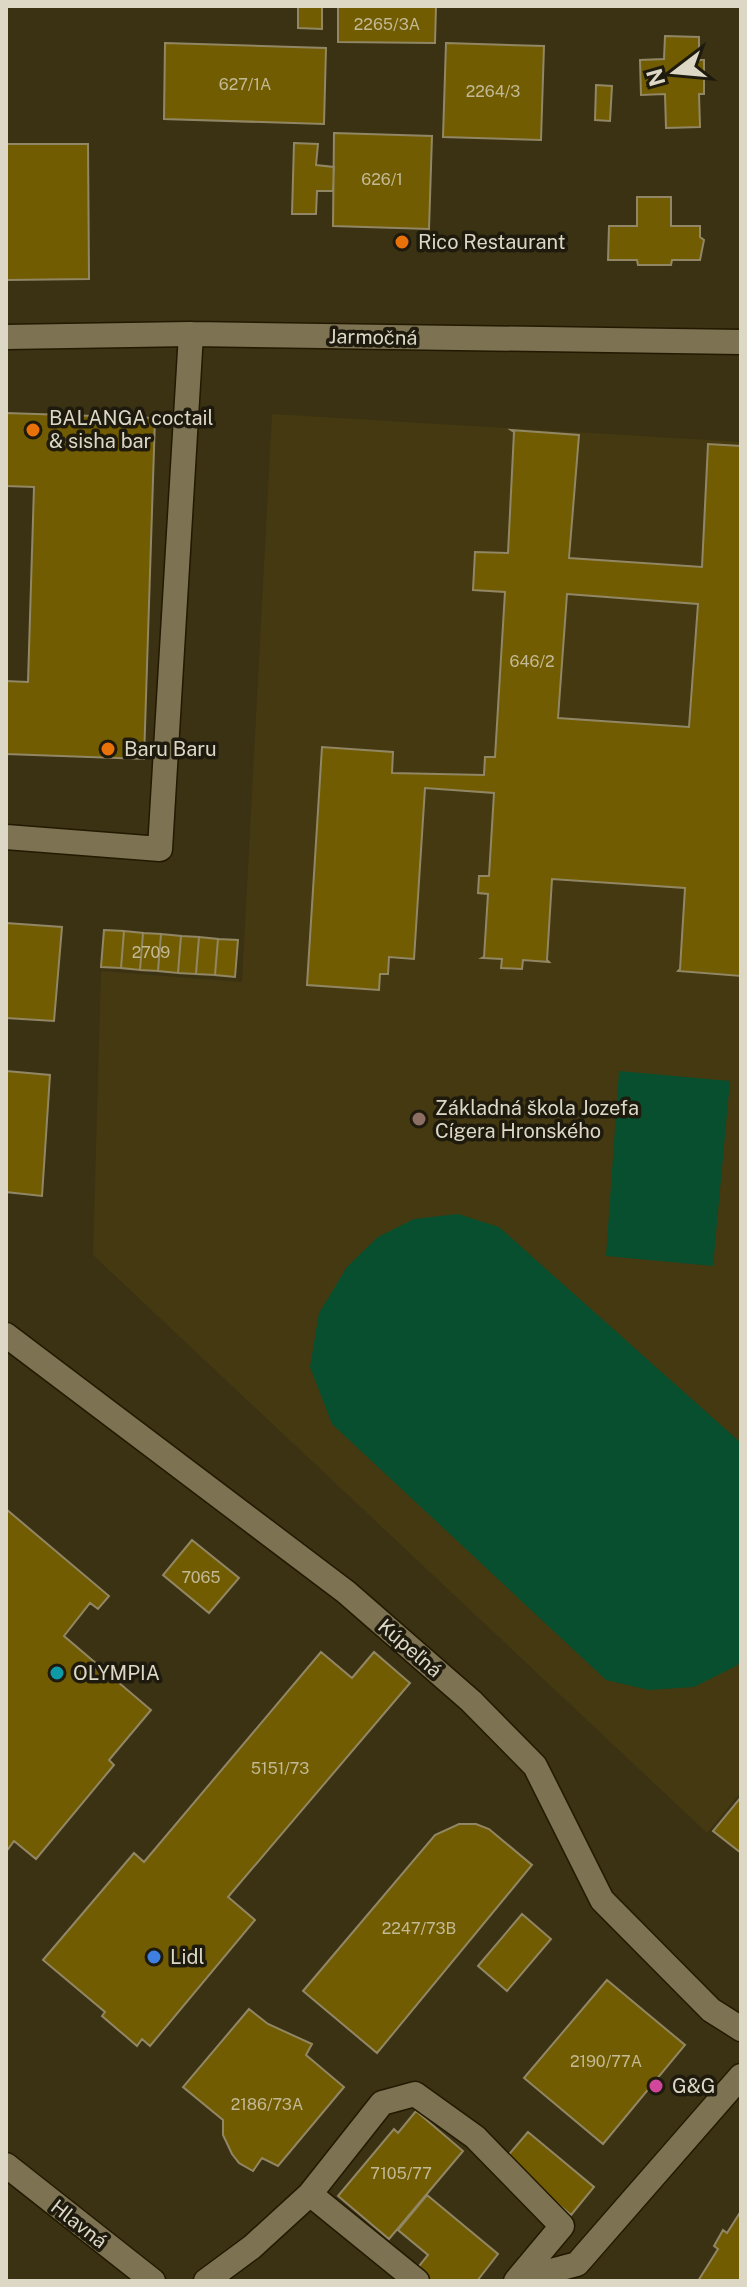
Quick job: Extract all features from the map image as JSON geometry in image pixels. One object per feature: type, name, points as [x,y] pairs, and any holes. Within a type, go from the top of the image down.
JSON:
[{"type":"street","name":"Jarmočná","points":[[6,337],[191,334],[741,342]]},
{"type":"street","points":[[6,837],[160,849],[191,334]]},
{"type":"street","name":"Kúpeľná","points":[[6,1335],[346,1592],[471,1701],[535,1766],[602,1900],[711,2010],[741,2029]]},
{"type":"street","points":[[517,2280],[577,2264],[741,2076]]},
{"type":"street","points":[[206,2281],[252,2247],[310,2194],[382,2103],[415,2094],[475,2137],[562,2226],[517,2280]]},
{"type":"street","name":"Hlavná","points":[[6,2165],[138,2277]]},
{"type":"street","points":[[310,2194],[417,2281]]},
{"type":"shaded area","name":"Základná škola Jozefa Cígera Hronského","points":[[272,414],[741,442],[741,1792],[707,1833],[93,1255],[101,971],[242,982]]},
{"type":"green space","points":[[619,1071],[730,1081],[713,1266],[606,1256]]},
{"type":"green space","points":[[458,1214],[499,1227],[741,1443],[741,1661],[736,1666],[694,1687],[649,1690],[606,1680],[332,1424],[310,1367],[319,1313],[347,1267],[378,1237],[414,1219]]},
{"type":"building","points":[[298,6],[322,6],[322,29],[298,28]]},
{"type":"building","points":[[338,6],[436,6],[435,43],[338,42]]},
{"type":"building","points":[[665,36],[699,37],[699,60],[704,60],[704,94],[699,94],[700,127],[666,128],[665,94],[641,95],[640,60],[664,59]]},
{"type":"building","points":[[165,43],[326,48],[324,124],[164,119]]},
{"type":"building","points":[[446,43],[544,46],[541,140],[443,137]]},
{"type":"building","points":[[596,85],[612,86],[610,121],[595,120]]},
{"type":"building","points":[[334,133],[432,136],[429,229],[333,226]]},
{"type":"building","points":[[294,143],[318,144],[316,165],[334,167],[333,191],[317,191],[316,214],[292,214]]},
{"type":"building","points":[[6,144],[88,144],[89,279],[6,280]]},
{"type":"building","points":[[637,197],[671,197],[671,226],[700,226],[700,237],[704,240],[700,260],[672,260],[671,265],[638,265],[637,260],[608,260],[609,226],[637,226]]},
{"type":"building","points":[[6,413],[155,418],[144,759],[6,754],[6,681],[28,682],[34,487],[6,486]]},
{"type":"building","points":[[511,430],[579,435],[569,558],[702,567],[708,444],[741,446],[741,976],[678,971],[685,888],[552,879],[549,962],[523,960],[522,969],[501,968],[502,959],[482,958],[488,894],[478,893],[479,876],[489,876],[494,793],[425,788],[414,959],[389,957],[388,974],[380,974],[379,990],[307,985],[322,747],[393,752],[392,773],[484,775],[485,757],[495,757],[505,592],[473,590],[475,552],[508,553],[514,432]],"holes":[[[567,594],[698,604],[689,727],[558,718]]]},
{"type":"building","points":[[6,923],[62,927],[54,1021],[6,1018]]},
{"type":"building","points":[[104,930],[124,931],[121,968],[101,967]]},
{"type":"building","points":[[124,931],[143,933],[140,970],[121,968]]},
{"type":"building","points":[[143,933],[161,934],[158,971],[140,970]]},
{"type":"building","points":[[161,934],[181,936],[178,973],[158,971]]},
{"type":"building","points":[[181,936],[199,937],[196,974],[178,973]]},
{"type":"building","points":[[199,937],[218,939],[215,975],[196,974]]},
{"type":"building","points":[[218,939],[238,940],[235,977],[215,975]]},
{"type":"building","points":[[6,1071],[50,1075],[42,1196],[6,1192]]},
{"type":"building","name":"OLYMPIA","points":[[6,1509],[109,1596],[98,1609],[90,1603],[64,1636],[151,1710],[109,1760],[114,1765],[36,1859],[14,1841],[6,1852]]},
{"type":"building","points":[[192,1540],[239,1578],[209,1613],[163,1575]]},
{"type":"building","points":[[321,1652],[352,1678],[374,1652],[410,1683],[228,1897],[255,1920],[150,2046],[142,2039],[137,2046],[102,2016],[105,2012],[43,1960],[134,1853],[144,1862]]},
{"type":"building","points":[[741,1797],[741,1853],[713,1831]]},
{"type":"building","points":[[459,1824],[476,1824],[489,1829],[532,1865],[377,2053],[303,1991],[435,1835]]},
{"type":"building","points":[[522,1914],[551,1939],[507,1991],[478,1966]]},
{"type":"building","points":[[607,1980],[685,2045],[603,2144],[524,2078]]},
{"type":"building","points":[[249,2009],[268,2024],[312,2044],[306,2055],[344,2087],[278,2166],[262,2158],[253,2171],[239,2163],[232,2154],[223,2135],[223,2120],[183,2087]]},
{"type":"building","points":[[416,2111],[463,2151],[389,2239],[338,2196],[394,2129],[398,2133]]},
{"type":"building","points":[[528,2132],[594,2187],[571,2215],[505,2159]]},
{"type":"building","points":[[427,2195],[498,2254],[477,2281],[407,2281],[428,2255],[398,2230]]},
{"type":"building","points":[[741,2211],[741,2281],[698,2281],[718,2249],[714,2246],[723,2230],[727,2233]]},
{"type":"place","name":"Rico Restaurant","points":[[402,242]]},
{"type":"place","name":"BALANGA coctail & sisha bar","points":[[33,430]]},
{"type":"place","name":"Baru Baru","points":[[108,749]]},
{"type":"place","name":"Základná škola Jozefa Cígera Hronského","points":[[419,1119]]},
{"type":"place","name":"OLYMPIA","points":[[57,1673]]},
{"type":"place","name":"Lidl","points":[[154,1957]]},
{"type":"place","name":"G&G","points":[[656,2086]]}]
